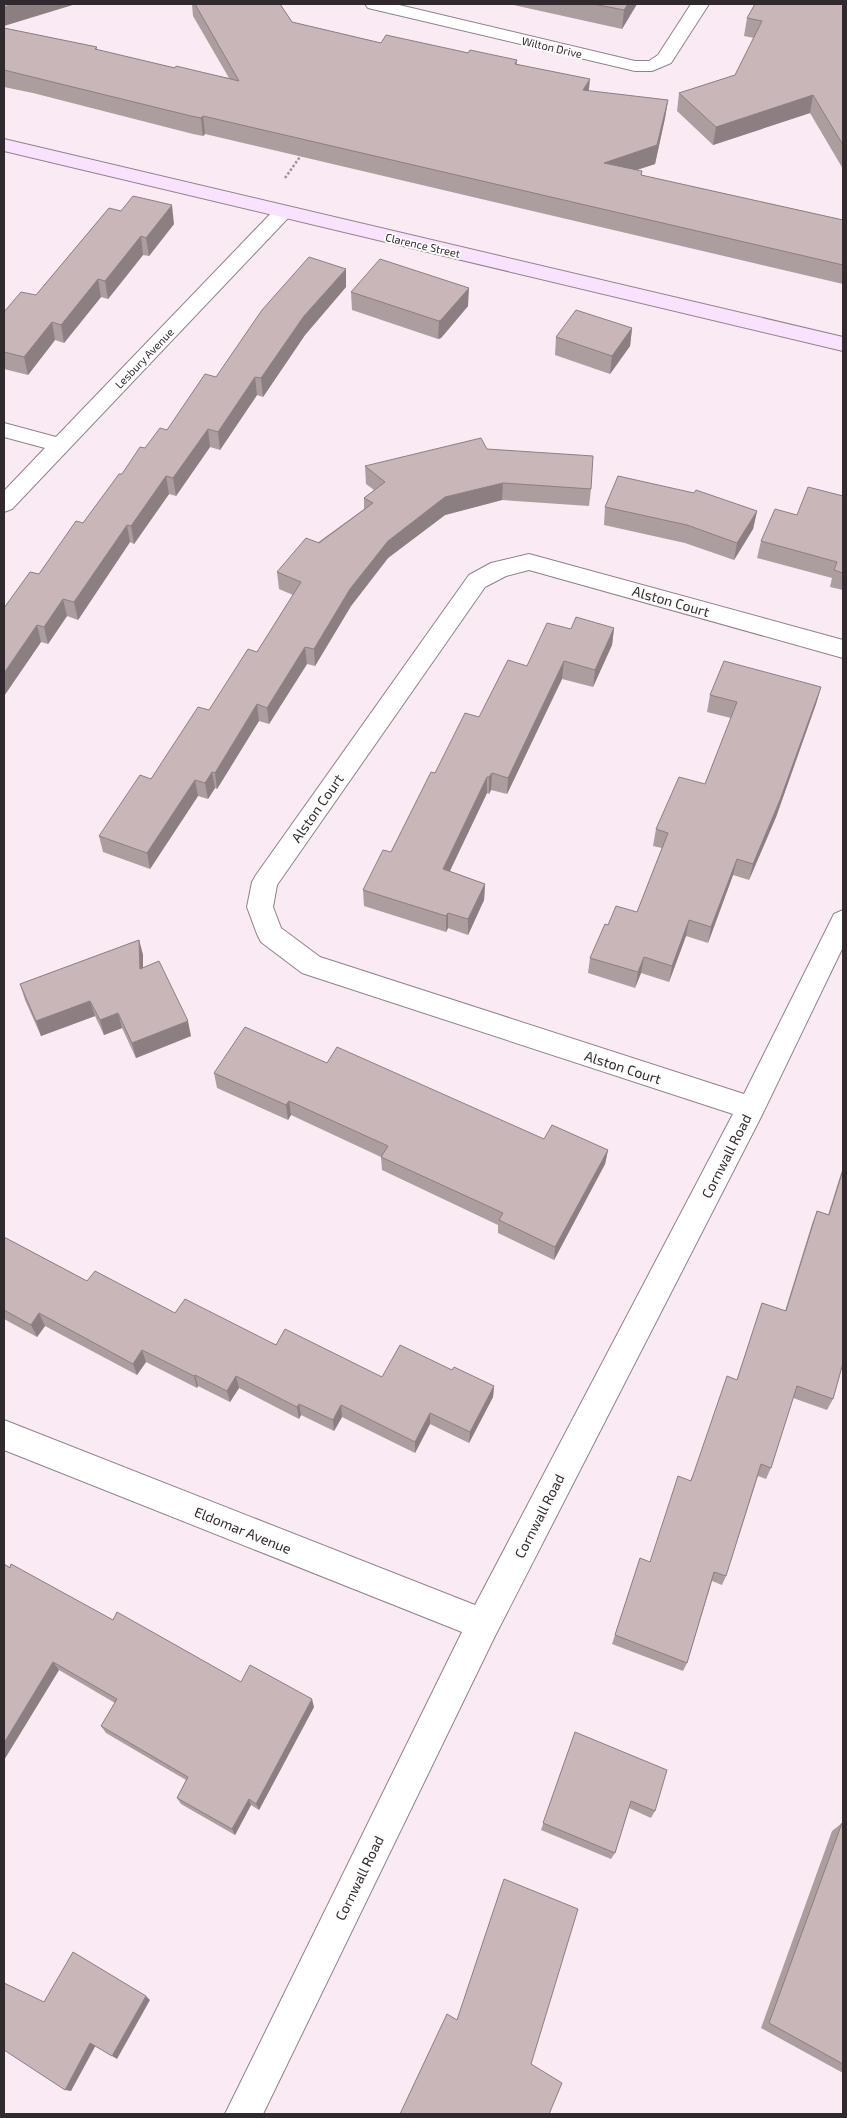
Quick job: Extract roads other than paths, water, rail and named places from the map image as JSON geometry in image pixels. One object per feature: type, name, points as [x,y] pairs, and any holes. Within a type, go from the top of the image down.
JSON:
[{"type":"street","name":"Wilton Drive","points":[[374,4],[635,66],[652,66],[665,59],[700,4]]},
{"type":"street","name":"Clarence Street","points":[[4,145],[843,344]]},
{"type":"street","name":"Lesbury Avenue","points":[[4,504],[284,212]]},
{"type":"street","points":[[4,430],[59,445]]},
{"type":"street","name":"Alston Court","points":[[751,1108],[311,965],[270,934],[260,907],[265,882],[477,581],[499,569],[529,562],[843,649]]},
{"type":"street","name":"Cornwall Road","points":[[244,2114],[483,1624],[751,1108],[843,921]]},
{"type":"street","name":"Eldomar Avenue","points":[[4,1436],[483,1624]]}]
